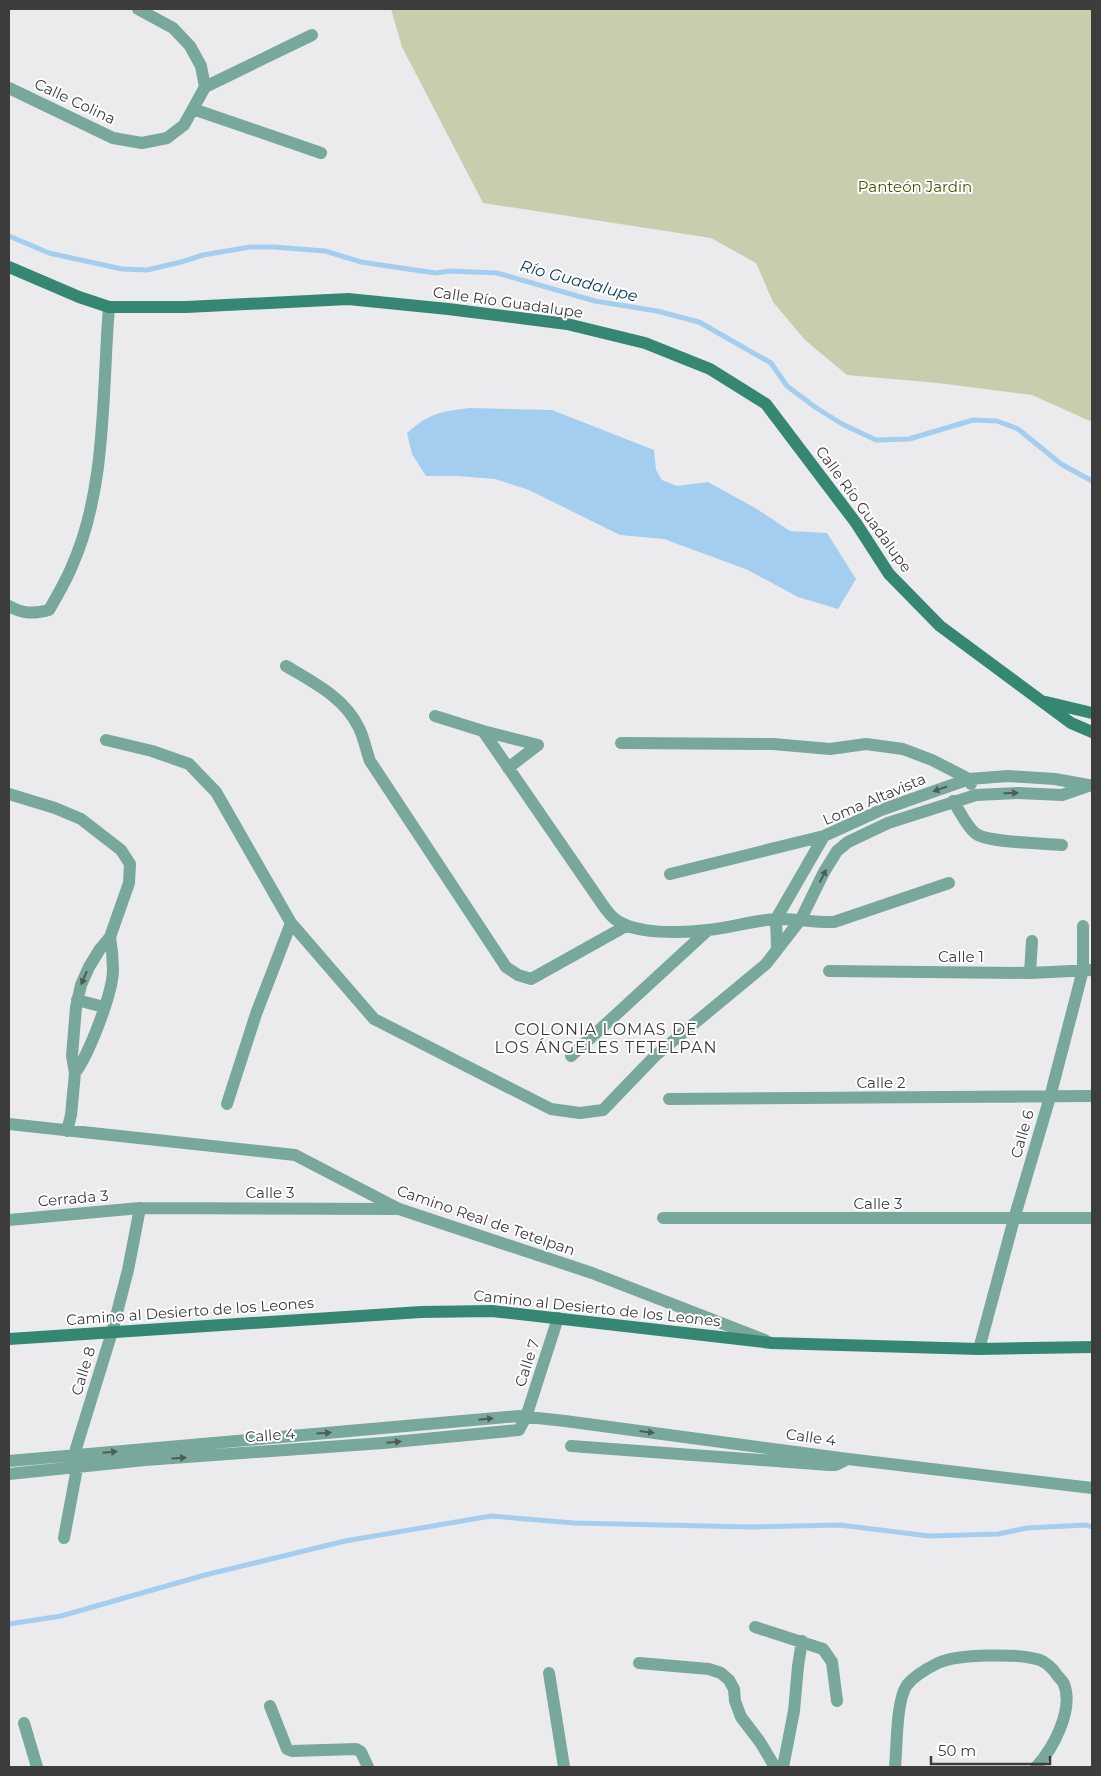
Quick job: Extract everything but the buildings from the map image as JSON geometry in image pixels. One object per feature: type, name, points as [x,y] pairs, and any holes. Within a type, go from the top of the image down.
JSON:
[{"type":"street","points":[[138,9],[173,28],[190,46],[201,66],[205,86],[312,35]]},
{"type":"street","name":"Calle Colina","points":[[9,88],[113,138],[142,143],[167,138],[184,125],[205,86]]},
{"type":"street","points":[[196,104],[320,153]]},
{"type":"street","name":"Calle Río Guadalupe","points":[[9,267],[79,297],[109,307],[186,307],[348,299],[448,309],[566,324],[645,343],[710,369],[766,404],[856,523],[889,574],[940,626],[1071,723],[1092,732]]},
{"type":"street","points":[[9,606],[19,612],[35,613],[49,610],[72,566],[86,528],[95,485],[102,421],[109,307]]},
{"type":"street","points":[[286,666],[322,687],[342,704],[359,727],[370,761],[506,967],[518,975],[531,979],[626,926]]},
{"type":"street","name":"Calle Río Guadalupe","points":[[1042,701],[1092,713]]},
{"type":"street","points":[[435,716],[538,745],[508,768]]},
{"type":"street","points":[[483,731],[598,898],[613,918],[626,926],[649,931],[708,930],[776,919],[801,919],[820,923],[834,922],[949,883]]},
{"type":"street","points":[[106,740],[152,751],[190,764],[216,792],[291,923],[374,1019],[551,1109],[580,1113],[603,1110],[655,1056],[766,964],[801,919],[824,872],[837,851],[848,842],[888,823],[976,795],[1018,793],[1062,794],[1092,785]]},
{"type":"street","points":[[621,743],[773,744],[830,749],[866,744],[903,750],[932,760],[969,779],[976,795]]},
{"type":"street","name":"Loma Altavista","points":[[776,919],[824,836],[881,810],[969,779],[1008,776],[1055,778],[1092,785]]},
{"type":"street","points":[[9,794],[55,808],[81,819],[121,850],[130,864],[129,883],[110,937],[89,967],[77,1000],[72,1056],[75,1073],[71,1115],[67,1131]]},
{"type":"street","points":[[953,801],[974,833],[981,837],[994,840],[1062,844]]},
{"type":"street","points":[[670,874],[824,836]]},
{"type":"street","points":[[776,919],[777,948]]},
{"type":"street","points":[[227,1104],[256,1014],[291,923]]},
{"type":"street","name":"Calle 6","points":[[979,1349],[1014,1219],[1088,970],[1083,926]]},
{"type":"street","points":[[571,1056],[708,930]]},
{"type":"street","points":[[75,1073],[83,1062],[104,1007],[113,973],[110,937]]},
{"type":"street","points":[[1030,973],[1032,941]]},
{"type":"street","name":"Calle 1","points":[[829,971],[1030,973],[1088,970]]},
{"type":"street","points":[[77,1000],[104,1007]]},
{"type":"street","name":"Calle 2","points":[[669,1099],[1092,1096]]},
{"type":"street","name":"Camino Real de Tetelpan","points":[[9,1124],[295,1155],[399,1209],[592,1273],[772,1343]]},
{"type":"street","name":"Calle 3","points":[[140,1208],[399,1209]]},
{"type":"street","name":"Cerrada 3","points":[[9,1220],[140,1208]]},
{"type":"street","name":"Calle 8","points":[[64,1538],[76,1461],[128,1270],[140,1208]]},
{"type":"street","name":"Calle 3","points":[[663,1218],[1092,1218]]},
{"type":"street","name":"Camino al Desierto de los Leones","points":[[9,1340],[422,1312],[492,1311],[772,1343],[979,1349],[1092,1347]]},
{"type":"street","name":"Calle 7","points":[[526,1417],[558,1318]]},
{"type":"street","name":"Calle 4","points":[[9,1474],[76,1461],[519,1416],[848,1459],[1092,1488]]},
{"type":"street","points":[[571,1446],[829,1465],[836,1465],[848,1459]]},
{"type":"street","name":"Calle 4","points":[[9,1461],[76,1461]]},
{"type":"street","points":[[755,1627],[823,1649],[832,1662],[837,1701]]},
{"type":"street","points":[[783,1767],[794,1711],[802,1641]]},
{"type":"street","points":[[896,1767],[899,1713],[906,1686],[918,1675],[940,1662],[978,1656],[1005,1655],[1040,1660],[1052,1668],[1064,1684],[1067,1707],[1060,1730],[1043,1760],[1036,1767]]},
{"type":"street","points":[[640,1663],[709,1669],[721,1673],[729,1680],[734,1689],[735,1701],[741,1717],[760,1742],[775,1767]]},
{"type":"street","points":[[549,1672],[564,1767]]},
{"type":"street","points":[[270,1706],[287,1749],[292,1751],[356,1749],[361,1752],[368,1767]]},
{"type":"street","points":[[24,1724],[37,1767]]},
{"type":"green space","name":"Panteón Jardín","points":[[391,9],[1092,9],[1092,422],[1032,395],[938,383],[847,375],[805,340],[773,302],[756,263],[711,238],[483,203],[402,47]]},
{"type":"water","points":[[470,408],[552,410],[654,450],[656,470],[662,480],[677,486],[708,482],[757,509],[790,531],[827,533],[856,579],[838,609],[798,597],[748,570],[664,539],[620,535],[529,490],[495,479],[426,476],[412,454],[407,433],[436,414]]},
{"type":"waterway","name":"Río Guadalupe","points":[[9,236],[49,253],[122,269],[147,270],[203,255],[250,247],[274,247],[325,251],[361,262],[435,273],[451,271],[497,273],[595,301],[657,311],[699,322],[771,363],[787,386],[815,407],[842,424],[876,440],[909,439],[973,420],[997,421],[1018,429],[1061,464],[1092,481]]},
{"type":"waterway","points":[[9,1624],[61,1616],[205,1575],[345,1541],[491,1516],[574,1523],[751,1527],[840,1525],[929,1536],[998,1534],[1027,1528],[1086,1525],[1092,1527]]},
{"type":"district","name":"COLONIA LOMAS DE LOS ÁNGELES TETELPAN","points":[[606,1038]]}]
